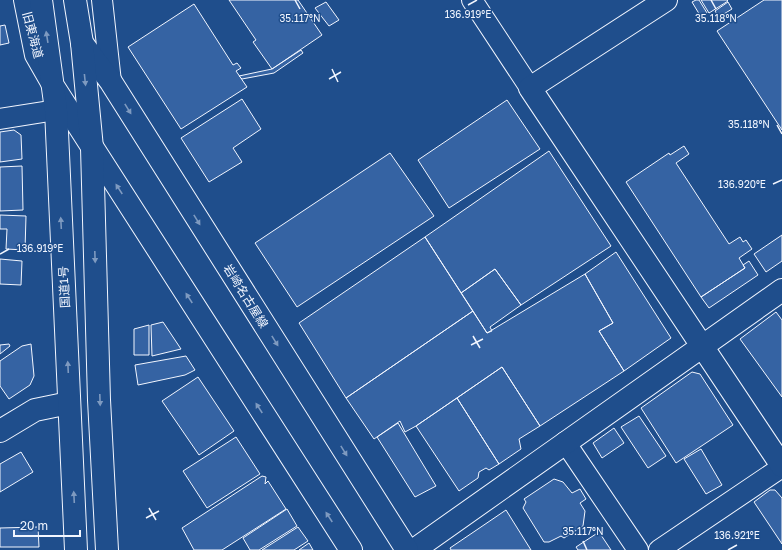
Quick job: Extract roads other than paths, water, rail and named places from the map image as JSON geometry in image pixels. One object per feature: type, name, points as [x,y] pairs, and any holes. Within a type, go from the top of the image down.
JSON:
[{"type":"main road","name":"国道1号","points":[[41,0],[56,100],[76,550]]},
{"type":"main road","points":[[75,0],[82,43],[92,148],[100,400],[107,550]]},
{"type":"main road","points":[[666,0],[530,88],[782,466]]},
{"type":"main road","name":"岩崎名古屋線","points":[[82,43],[111,82],[407,550]]},
{"type":"main road","points":[[56,100],[92,148],[351,550]]},
{"type":"main road","points":[[414,550],[782,290]]},
{"type":"main road","points":[[0,431],[35,410],[69,403]]},
{"type":"street","name":"旧東海道","points":[[24,0],[35,55],[56,100]]},
{"type":"street","points":[[102,0],[111,82]]},
{"type":"street","points":[[472,0],[530,88]]},
{"type":"street","points":[[0,119],[56,100]]},
{"type":"street","points":[[565,442],[638,550]]},
{"type":"street","points":[[659,550],[782,466]]}]
